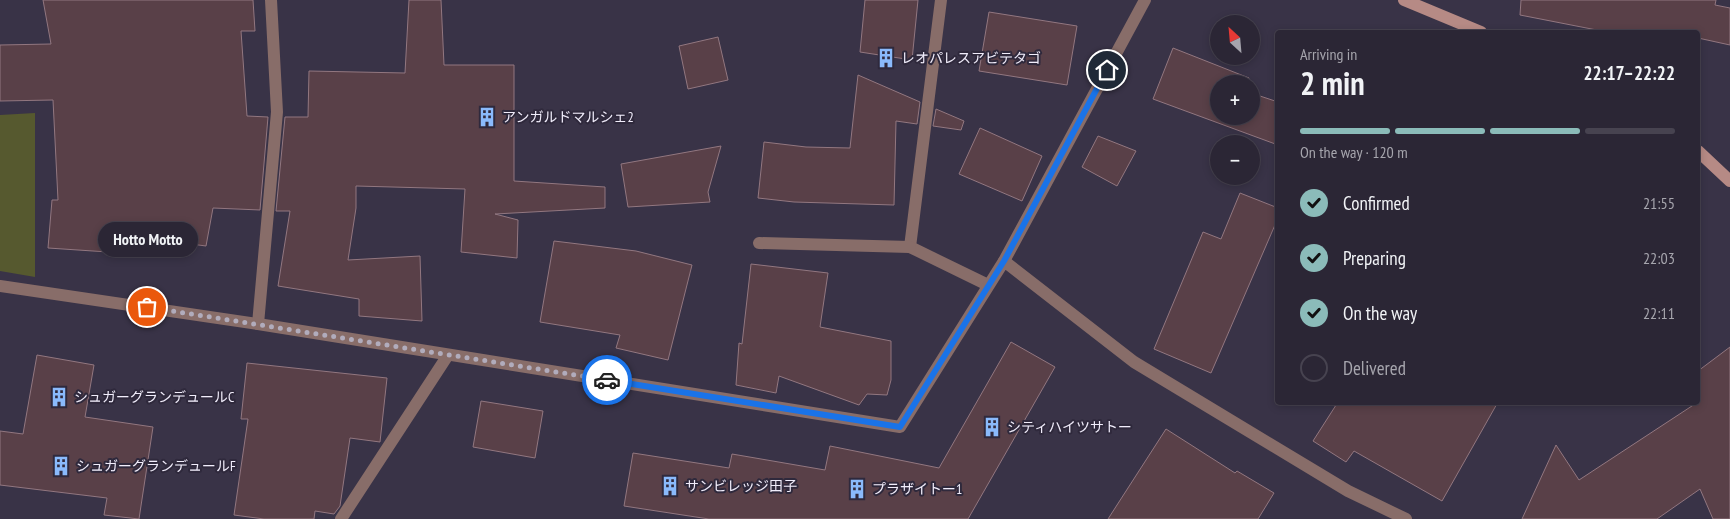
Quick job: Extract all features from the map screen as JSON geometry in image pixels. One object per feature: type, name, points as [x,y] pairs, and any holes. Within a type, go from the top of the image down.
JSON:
[{"type":"main road","points":[[1404,0],[1476,30]]},
{"type":"main road","points":[[1700,153],[1730,181]]},
{"type":"street","points":[[258,324],[277,112],[271,0]]},
{"type":"street","points":[[910,247],[941,0]]},
{"type":"street","points":[[0,286],[258,324],[900,427],[1004,261],[1145,0]]},
{"type":"street","points":[[759,242],[910,247],[988,285]]},
{"type":"street","points":[[1004,261],[1134,362],[1348,491],[1406,519]]},
{"type":"street","points":[[341,519],[448,355]]},
{"type":"green space","points":[[35,113],[35,277],[0,271],[0,115]]},
{"type":"building","points":[[43,0],[253,0],[255,31],[241,31],[247,116],[268,117],[260,210],[213,208],[206,246],[124,235],[123,253],[48,248],[52,200],[58,200],[53,100],[0,101],[0,45],[51,44]]},
{"type":"building","points":[[409,0],[441,0],[444,65],[514,65],[514,181],[605,187],[605,208],[495,214],[518,220],[517,258],[461,252],[465,189],[356,186],[356,208],[348,260],[420,256],[422,321],[359,316],[359,299],[278,286],[290,211],[276,211],[285,117],[308,117],[309,71],[405,73]]},
{"type":"building","points":[[865,0],[918,0],[912,60],[860,52]]},
{"type":"building","points":[[1521,0],[1716,0],[1715,5],[1730,8],[1730,45],[1700,38],[1700,30],[1597,30],[1520,15]]},
{"type":"building","points":[[989,12],[1077,26],[1067,85],[979,71]]},
{"type":"building","points":[[718,37],[728,80],[688,89],[679,46]]},
{"type":"building","points":[[1173,48],[1210,63],[1210,65],[1216,65],[1241,75],[1210,75],[1210,120],[1153,99]]},
{"type":"building","points":[[858,75],[920,102],[917,124],[896,121],[894,205],[794,202],[758,198],[764,142],[806,147],[850,148]]},
{"type":"building","points":[[1260,96],[1275,101],[1275,144],[1260,138],[1260,135],[1251,135],[1224,125],[1260,125]]},
{"type":"building","points":[[936,109],[964,121],[961,130],[933,126]]},
{"type":"building","points":[[980,128],[1042,156],[1022,201],[959,174]]},
{"type":"building","points":[[1098,136],[1136,151],[1117,186],[1082,167]]},
{"type":"building","points":[[721,146],[708,192],[710,202],[628,207],[621,164]]},
{"type":"building","points":[[1240,193],[1275,207],[1275,225],[1211,373],[1154,349],[1203,232],[1221,239]]},
{"type":"building","points":[[554,241],[636,251],[692,265],[668,360],[616,348],[620,335],[540,322]]},
{"type":"building","points":[[751,264],[828,273],[820,327],[891,341],[891,380],[887,395],[867,394],[859,405],[779,376],[776,393],[736,385],[739,343],[742,344]]},
{"type":"building","points":[[1011,342],[1055,367],[968,519],[709,519],[624,506],[633,453],[729,468],[732,454],[825,470],[830,446],[939,468]]},
{"type":"building","points":[[1730,347],[1730,519],[1713,519],[1700,489],[1657,519],[1522,519],[1556,445],[1579,480],[1693,405],[1700,405],[1700,370]]},
{"type":"building","points":[[37,355],[94,365],[85,417],[153,427],[139,519],[104,515],[107,498],[0,485],[0,431],[23,434]]},
{"type":"building","points":[[247,363],[387,378],[380,442],[350,438],[340,506],[334,514],[315,511],[314,519],[264,519],[234,515],[248,419],[241,419]]},
{"type":"building","points":[[481,401],[543,411],[535,458],[473,447]]},
{"type":"building","points":[[1336,405],[1496,405],[1442,501],[1354,451],[1346,462],[1313,441]]},
{"type":"building","points":[[1166,429],[1235,473],[1237,471],[1274,493],[1258,519],[1108,519]]},
{"type":"way so far","points":[[147,307],[607,380]]},
{"type":"place","name":"レオパレスアビテタゴ","points":[[886,58]]},
{"type":"place","name":"アンガルドマルシェ2","points":[[487,117]]},
{"type":"place","name":"Hotto Motto","points":[[147,307]]},
{"type":"place","name":"シュガーグランデュールC","points":[[59,397]]},
{"type":"place","name":"シティハイツサトー","points":[[992,427]]},
{"type":"place","name":"シュガーグランデュールF","points":[[61,466]]},
{"type":"place","name":"サンビレッジ田子","points":[[670,486]]},
{"type":"place","name":"プラザイトー1","points":[[857,489]]},
{"type":"route","points":[[607,380],[900,427],[1004,261],[1107,70]]}]
